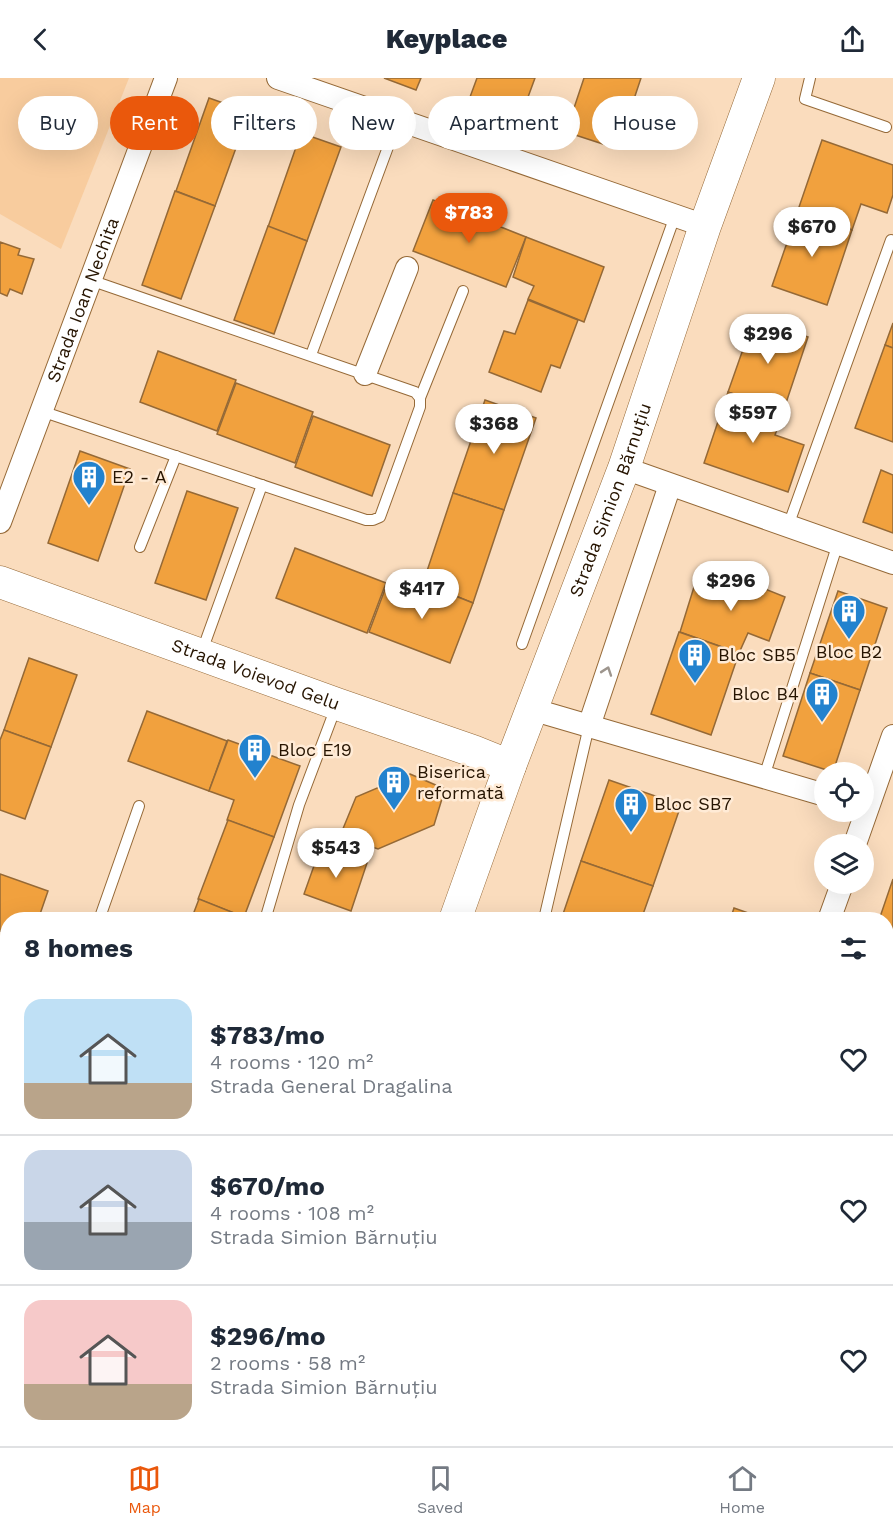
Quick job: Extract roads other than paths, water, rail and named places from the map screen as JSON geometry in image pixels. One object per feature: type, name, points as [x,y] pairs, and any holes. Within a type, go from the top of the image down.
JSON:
[{"type":"street","name":"Strada Ioan Nechita","points":[[0,522],[166,78]]},
{"type":"street","points":[[278,78],[329,96]]},
{"type":"street","name":"Strada Simion Bărnuțiu","points":[[458,912],[531,709],[624,468],[705,226],[759,78]]},
{"type":"street","points":[[416,126],[705,226]]},
{"type":"street","points":[[365,374],[407,268]]},
{"type":"street","points":[[624,468],[893,563]]},
{"type":"street","points":[[589,726],[670,485]]},
{"type":"street","name":"Strada Voievod Gelu","points":[[0,582],[474,751],[510,766]]},
{"type":"street","points":[[531,709],[814,792]]},
{"type":"street","points":[[874,786],[893,736]]},
{"type":"street","points":[[832,912],[838,894]]},
{"type":"lane","points":[[810,78],[805,99],[886,127]]},
{"type":"lane","points":[[311,355],[387,150]]},
{"type":"lane","points":[[522,644],[675,216]]},
{"type":"lane","points":[[788,526],[891,240]]},
{"type":"lane","points":[[89,280],[365,374],[415,392],[420,399]]},
{"type":"lane","points":[[41,411],[366,520],[373,520],[380,517],[420,407],[420,399],[463,291]]},
{"type":"lane","points":[[140,547],[176,456]]},
{"type":"lane","points":[[201,654],[262,485]]},
{"type":"lane","points":[[764,777],[838,543]]},
{"type":"lane","points":[[267,912],[299,805],[337,704]]},
{"type":"lane","points":[[546,912],[589,726]]},
{"type":"lane","points":[[102,912],[139,806]]},
{"type":"place","name":"E2 - A","points":[[89,506]]},
{"type":"place","name":"Bloc B2","points":[[849,640]]},
{"type":"place","name":"Bloc SB5","points":[[695,684]]},
{"type":"place","name":"Bloc B4","points":[[822,723]]},
{"type":"place","name":"Bloc E19","points":[[255,779]]},
{"type":"place","name":"Biserica reformată","points":[[394,811]]},
{"type":"place","name":"Bloc SB7","points":[[631,833]]}]
